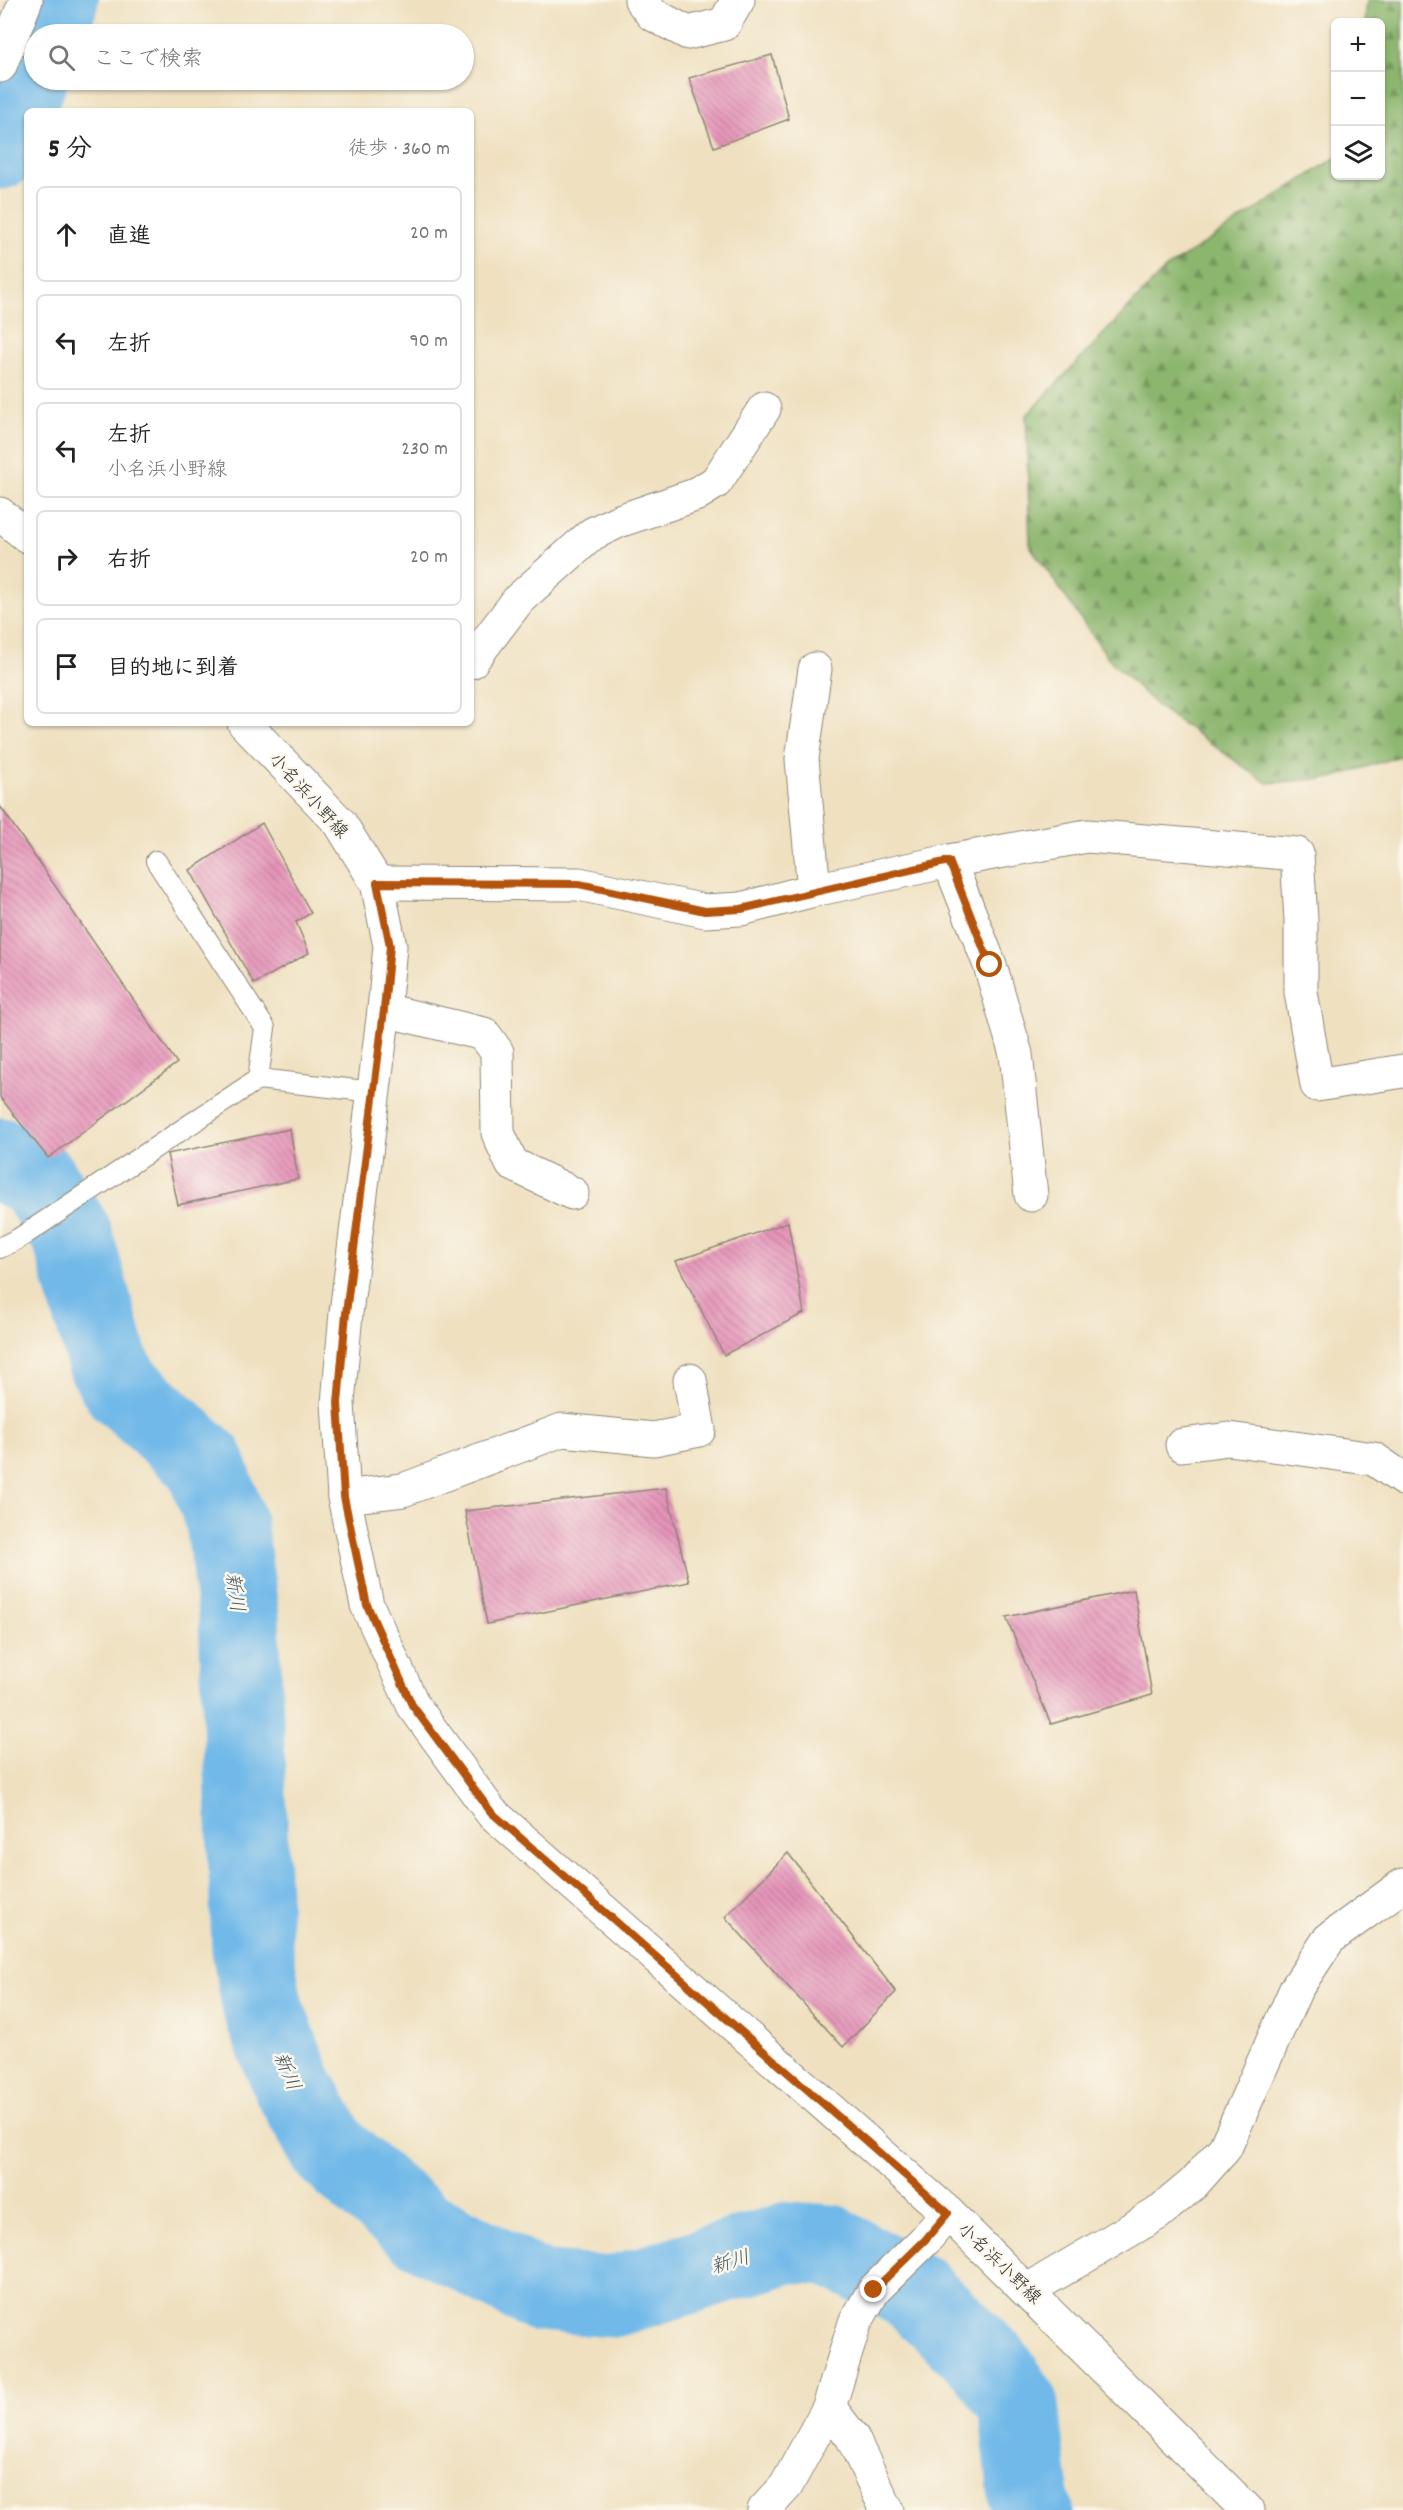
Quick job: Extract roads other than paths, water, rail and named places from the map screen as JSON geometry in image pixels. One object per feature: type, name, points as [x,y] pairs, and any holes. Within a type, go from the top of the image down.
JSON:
[{"type":"street","points":[[0,66],[26,0]]},
{"type":"street","points":[[640,0],[652,14],[688,33],[724,24],[738,0]]},
{"type":"street","points":[[474,658],[519,599],[592,534],[619,521],[695,495],[716,482],[764,409]]},
{"type":"street","points":[[0,514],[24,534]]},
{"type":"street","points":[[814,891],[802,759],[815,669]]},
{"type":"street","name":"小名浜小野線","points":[[247,726],[340,824],[377,883],[390,946],[346,1313],[338,1403],[344,1497],[367,1605],[412,1705],[491,1812],[948,2213],[1247,2510]]},
{"type":"street","points":[[377,883],[579,884],[705,911],[741,909],[949,861],[1087,836],[1297,854],[1301,920],[1301,992],[1317,1085],[1403,1071]]},
{"type":"street","points":[[949,861],[990,965],[1016,1054],[1031,1196]]},
{"type":"street","points":[[384,1010],[484,1034],[497,1052],[498,1133],[512,1164],[572,1193]]},
{"type":"street","points":[[344,1497],[403,1490],[562,1430],[654,1439],[699,1430],[690,1380]]},
{"type":"street","points":[[1182,1445],[1229,1439],[1374,1459],[1403,1479]]},
{"type":"street","points":[[1028,2290],[1157,2214],[1193,2184],[1225,2148],[1296,1989],[1329,1939],[1403,1885]]},
{"type":"street","points":[[764,2510],[786,2486],[829,2408],[855,2323],[874,2290],[925,2240],[948,2213]]},
{"type":"street","points":[[829,2408],[852,2437],[887,2510]]},
{"type":"lane","points":[[156,861],[265,1028],[258,1079]]},
{"type":"lane","points":[[0,1248],[18,1239],[258,1079],[374,1092]]},
{"type":"waterway","name":"新川","points":[[49,24],[58,0]]},
{"type":"waterway","name":"新川","points":[[0,149],[24,86]]},
{"type":"waterway","name":"新川","points":[[0,1158],[39,1182],[72,1235],[108,1363],[122,1387],[205,1463],[226,1522],[239,1618],[252,1949],[263,2009],[293,2085],[331,2152],[419,2227],[539,2291],[612,2297],[790,2242],[830,2245],[916,2293],[993,2367],[1019,2406],[1029,2496],[1033,2510]]}]
